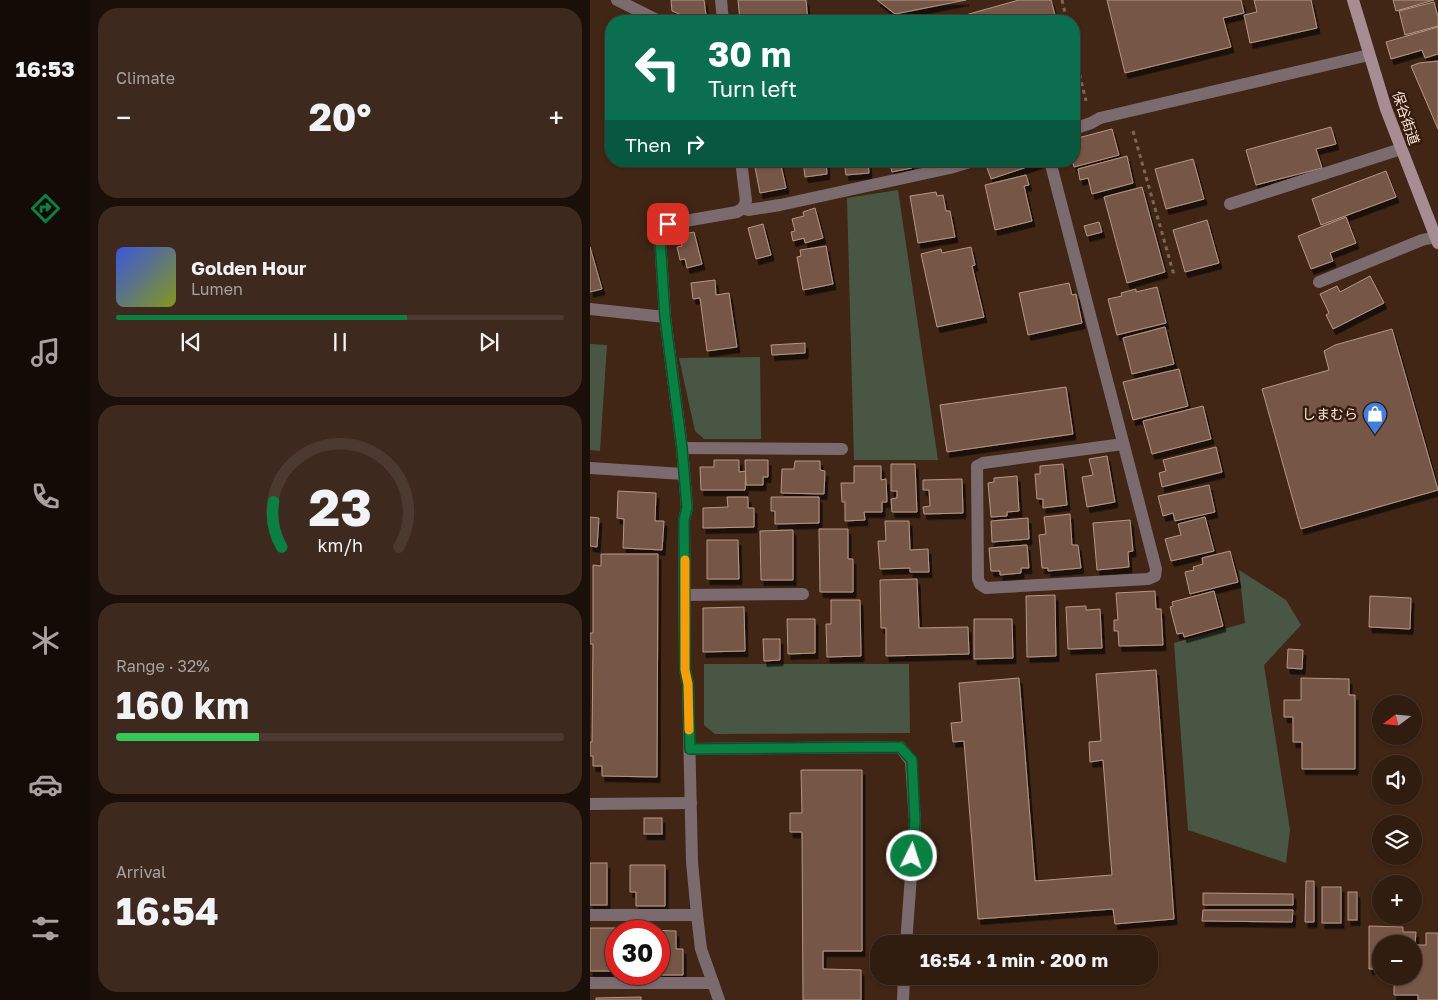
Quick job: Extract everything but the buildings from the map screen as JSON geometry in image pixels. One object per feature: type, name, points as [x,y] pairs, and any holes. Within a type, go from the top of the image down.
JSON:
[{"type":"main road","name":"保谷街道","points":[[1353,0],[1369,55],[1401,149],[1437,240]]},
{"type":"street","points":[[617,0],[648,15]]},
{"type":"street","points":[[721,0],[723,15]]},
{"type":"street","points":[[1080,126],[1095,120],[1128,111],[1369,55]]},
{"type":"street","points":[[1230,204],[1401,149]]},
{"type":"street","points":[[718,1000],[702,948],[696,915],[692,862],[688,684],[685,670],[684,520],[687,508],[682,448],[665,317],[660,239],[662,230],[668,224],[737,212],[743,208],[746,201],[742,167]]},
{"type":"street","points":[[743,208],[748,210],[780,205],[953,167]]},
{"type":"street","points":[[1052,167],[1156,569],[1155,576],[1148,579],[986,588],[980,584],[978,579],[977,466],[982,463],[1123,444]]},
{"type":"street","points":[[1318,282],[1422,240],[1437,240]]},
{"type":"street","points":[[590,309],[665,317]]},
{"type":"street","points":[[682,448],[842,449]]},
{"type":"street","points":[[590,468],[684,474]]},
{"type":"street","points":[[685,595],[803,594]]},
{"type":"street","points":[[690,749],[900,747],[912,760],[915,821],[907,935]]},
{"type":"street","points":[[590,804],[691,803]]},
{"type":"street","points":[[590,915],[696,915]]},
{"type":"street","points":[[590,983],[713,983]]},
{"type":"street","points":[[903,1000],[904,985]]},
{"type":"path","points":[[1062,0],[1066,15]]},
{"type":"path","points":[[1080,71],[1095,120]]},
{"type":"path","points":[[1128,111],[1174,275]]},
{"type":"green space","points":[[898,190],[938,460],[854,460],[847,198]]},
{"type":"green space","points":[[590,344],[607,345],[600,451],[590,450]]},
{"type":"green space","points":[[760,357],[761,439],[704,439],[695,431],[679,358]]},
{"type":"green space","points":[[1239,570],[1286,600],[1301,625],[1264,665],[1290,830],[1286,863],[1188,830],[1174,643],[1245,623]]},
{"type":"green space","points":[[704,664],[909,664],[910,733],[715,734],[704,725]]},
{"type":"slow traffic","points":[[685,560],[685,670],[688,684],[689,730]]},
{"type":"place","name":"しまむら","points":[[1375,435]]},
{"type":"route","points":[[668,224],[662,230],[660,239],[665,317],[682,448],[687,508],[684,520],[685,670],[688,684],[690,749],[900,747],[912,760],[915,821],[912,856]]}]
